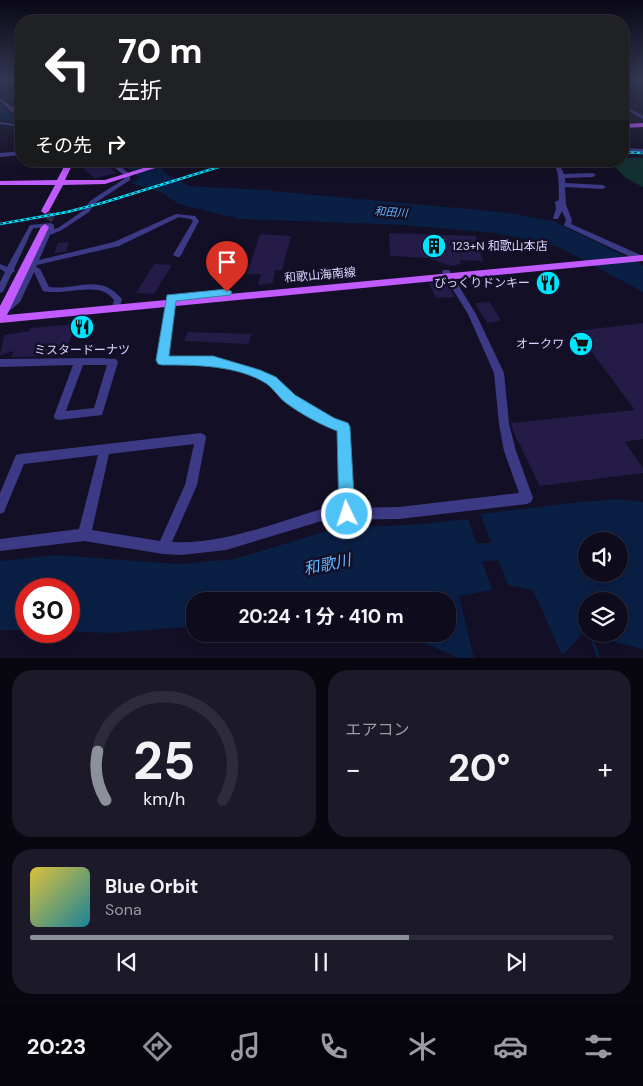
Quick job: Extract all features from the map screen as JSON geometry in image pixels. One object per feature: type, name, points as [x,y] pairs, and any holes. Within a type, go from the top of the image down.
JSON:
[{"type":"main road","points":[[629,125],[643,124]]},
{"type":"main road","points":[[0,315],[69,167]]},
{"type":"main road","points":[[63,183],[73,167]]},
{"type":"main road","points":[[0,183],[105,182],[153,167]]},
{"type":"main road","points":[[0,299],[45,221]]},
{"type":"main road","name":"和歌山海南線","points":[[0,315],[637,256]]},
{"type":"street","points":[[630,110],[643,118]]},
{"type":"street","points":[[0,122],[15,125]]},
{"type":"street","points":[[629,150],[643,151]]},
{"type":"street","points":[[0,157],[15,155]]},
{"type":"street","points":[[45,221],[60,229],[87,211],[92,202],[127,180],[130,175],[119,167]]},
{"type":"street","points":[[556,167],[559,177],[557,197],[560,210],[556,218]]},
{"type":"street","points":[[559,167],[563,185],[563,206],[569,220],[568,225],[595,239],[637,256]]},
{"type":"street","points":[[562,176],[593,175]]},
{"type":"street","points":[[563,185],[602,187]]},
{"type":"street","points":[[34,266],[116,244],[178,215],[193,217],[196,221],[177,255]]},
{"type":"street","points":[[0,315],[17,300],[34,266],[47,234],[45,221]]},
{"type":"street","points":[[0,290],[6,272],[16,260],[16,254],[32,226],[51,225],[45,221]]},
{"type":"street","points":[[0,266],[6,272]]},
{"type":"street","points":[[34,266],[46,289],[53,291],[106,289],[118,299],[117,305]]},
{"type":"street","points":[[0,545],[84,535],[163,548],[181,549],[226,544],[325,514],[399,513],[527,498],[510,452],[504,424],[499,373],[472,314],[447,274]]},
{"type":"street","points":[[170,300],[162,360],[213,361],[256,373],[271,381],[290,399],[329,422],[344,427],[347,514]]},
{"type":"street","points":[[0,363],[79,362],[113,362],[98,412],[59,416],[79,362]]},
{"type":"street","points":[[0,508],[20,459],[201,438],[191,485],[163,548]]},
{"type":"street","points":[[84,535],[105,449]]},
{"type":"green space","points":[[629,158],[643,158],[643,187],[626,178],[615,167],[629,167]]},
{"type":"water","points":[[0,110],[7,110],[15,113],[15,123],[0,119]]},
{"type":"water","name":"和田川","points":[[126,167],[160,167],[167,174],[189,186],[261,190],[501,212],[553,221],[643,265],[643,292],[561,248],[549,244],[494,233],[403,225],[239,219],[179,204],[161,192],[130,183],[140,178]]},
{"type":"water","points":[[617,499],[643,502],[643,649],[615,642],[628,642],[628,592],[578,592],[578,639],[562,655],[533,590],[508,585],[480,514]]},
{"type":"water","points":[[468,519],[492,590],[459,596],[474,658],[459,658],[422,642],[456,642],[456,592],[186,592],[186,627],[113,633],[80,632],[80,578],[15,578],[15,630],[0,630],[0,561],[55,555],[179,564],[235,559],[333,529],[422,524]]},
{"type":"building","points":[[109,167],[117,173],[95,178],[83,169]]},
{"type":"building","name":"123+N 和歌山本店","points":[[389,233],[476,236],[483,261],[460,260],[461,264],[450,266],[428,258],[390,256]]},
{"type":"building","points":[[260,234],[291,236],[282,270],[275,270],[273,283],[258,285],[261,274],[247,274]]},
{"type":"building","points":[[69,242],[66,252],[54,253],[58,243]]},
{"type":"building","points":[[154,264],[172,265],[154,294],[136,293]]},
{"type":"building","name":"びっくりドンキー","points":[[554,278],[561,287],[543,289],[536,279]]},
{"type":"building","points":[[446,282],[455,297],[436,298],[429,283]]},
{"type":"building","points":[[490,302],[501,321],[487,323],[475,303]]},
{"type":"building","points":[[643,323],[643,439],[625,442],[643,468],[643,473],[540,486],[513,431],[511,423],[635,410],[576,331]]},
{"type":"building","points":[[76,324],[64,356],[11,357],[14,351],[0,355],[4,335],[29,331],[31,328]]},
{"type":"building","points":[[188,332],[252,334],[248,344],[184,341]]},
{"type":"waterway","name":"和歌川","points":[[462,553],[512,551]]},
{"type":"waterway","points":[[593,642],[599,658]]},
{"type":"tunnel","points":[[48,220],[53,211]]},
{"type":"railway","points":[[629,152],[643,153]]},
{"type":"railway","points":[[0,224],[67,212],[102,203],[219,167]]},
{"type":"place","name":"123+N 和歌山本店","points":[[434,246]]},
{"type":"place","name":"びっくりドンキー","points":[[548,283]]},
{"type":"place","name":"ミスタードーナツ","points":[[82,327]]},
{"type":"place","name":"オークワ","points":[[581,344]]},
{"type":"route","points":[[227,292],[171,298],[162,360],[213,361],[256,373],[271,381],[290,399],[329,422],[344,427],[347,514]]}]
